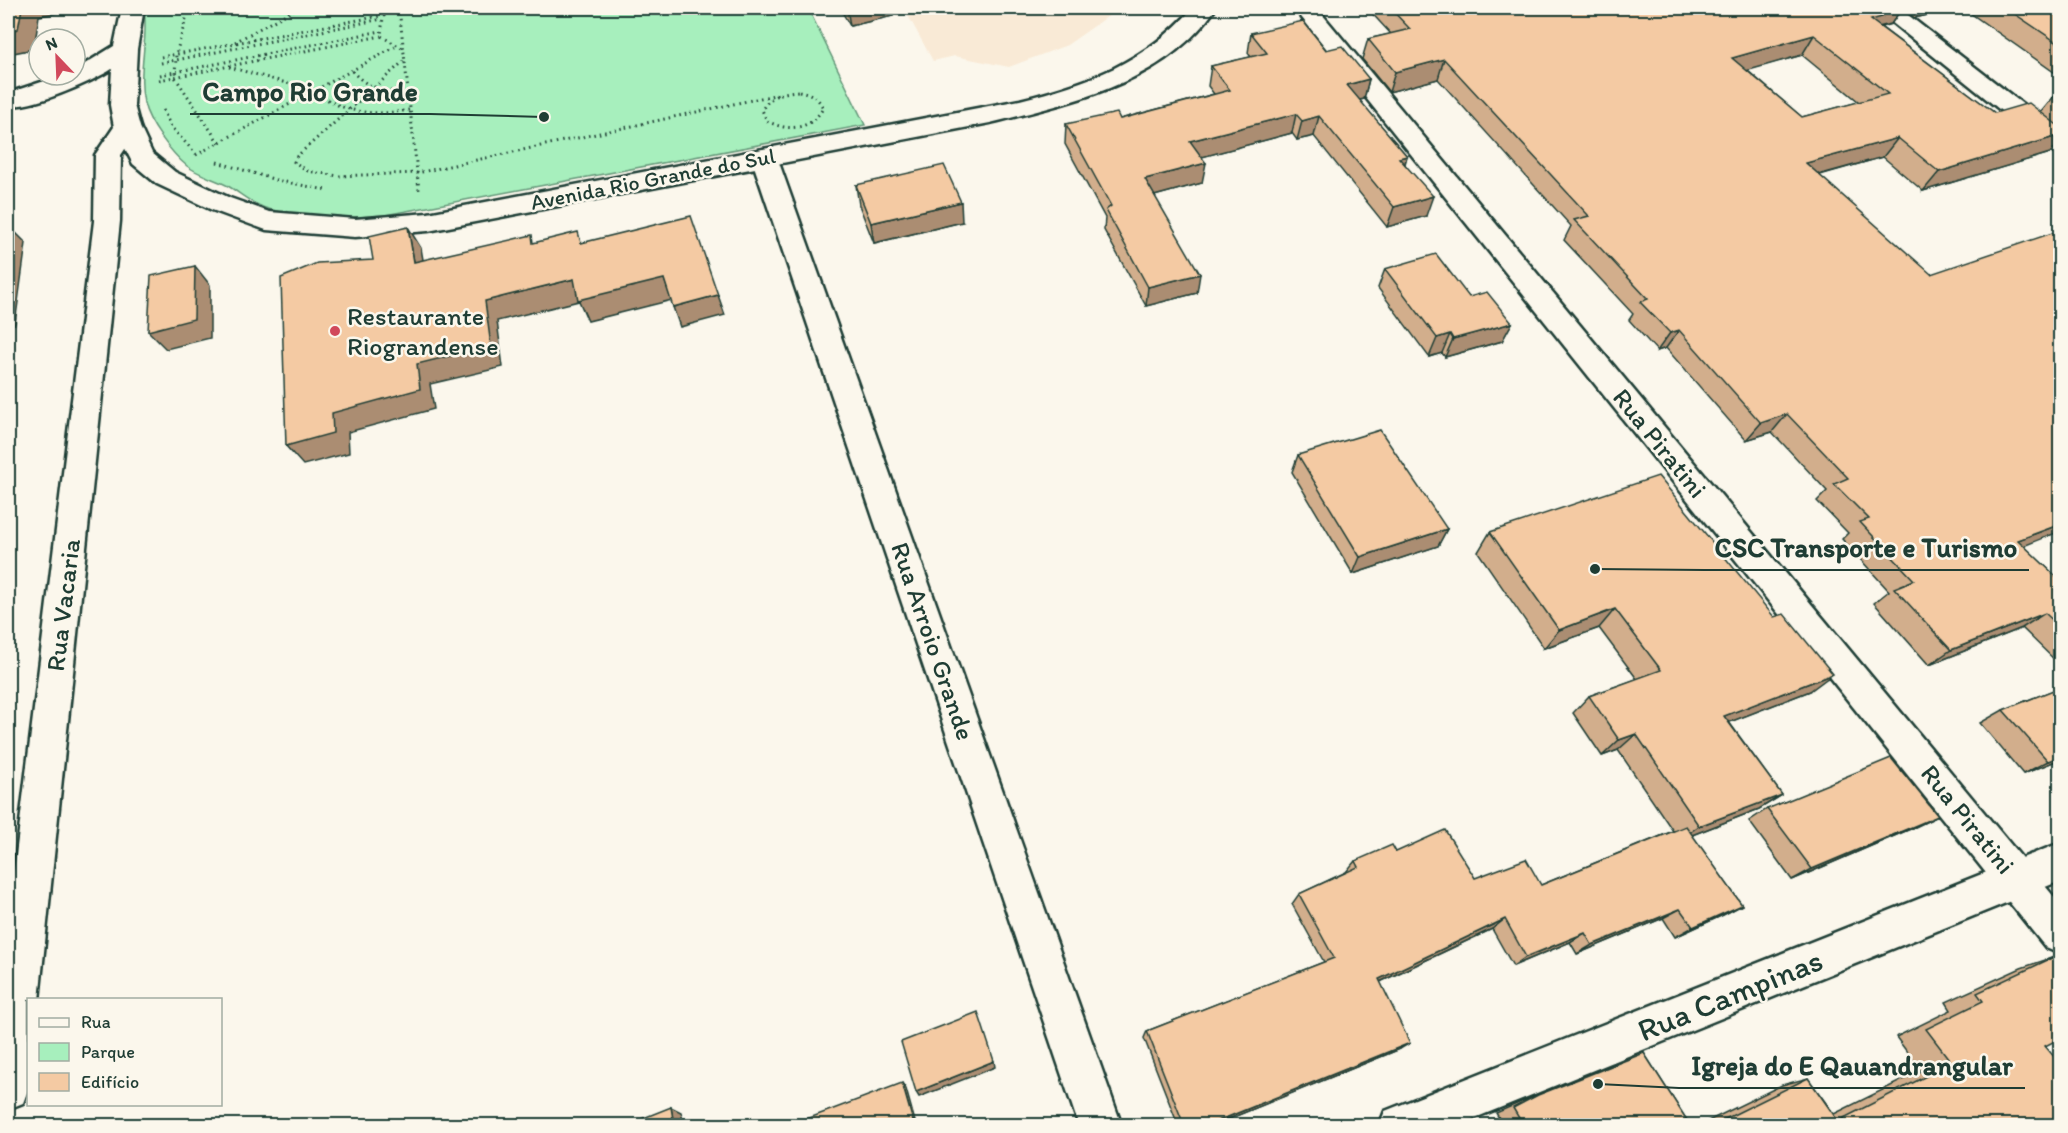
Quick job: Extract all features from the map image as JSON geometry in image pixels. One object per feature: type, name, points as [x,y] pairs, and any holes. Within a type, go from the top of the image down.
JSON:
[{"type":"street","name":"Avenida Rio Grande do Sul","points":[[133,8],[110,106],[142,158],[166,177],[221,204],[266,220],[355,228],[428,222],[990,115],[1083,91],[1110,81],[1155,55],[1188,27],[1205,8]]},
{"type":"street","name":"Rua Piratini","points":[[1305,8],[2061,934]]},
{"type":"street","points":[[1885,8],[2061,145]]},
{"type":"street","points":[[12,100],[91,72],[110,62],[125,49]]},
{"type":"street","points":[[12,100],[110,106]]},
{"type":"street","name":"Rua Vacaria","points":[[8,1088],[107,221],[110,106]]},
{"type":"street","name":"Rua Arroio Grande","points":[[765,157],[1101,1125]]},
{"type":"street","name":"Rua Campinas","points":[[1400,1125],[2061,862]]},
{"type":"path","points":[[189,8],[176,54],[175,77],[219,142]]},
{"type":"path","points":[[220,51],[297,8]]},
{"type":"path","points":[[381,36],[382,20],[393,8]]},
{"type":"path","points":[[399,8],[406,92],[419,191],[410,191]]},
{"type":"path","points":[[154,59],[385,15]]},
{"type":"path","points":[[154,64],[382,20]]},
{"type":"path","points":[[153,76],[381,31]]},
{"type":"path","points":[[153,82],[381,36],[402,48]]},
{"type":"path","points":[[189,158],[396,46]]},
{"type":"path","points":[[404,61],[297,156],[294,162],[296,165],[306,170],[334,175],[417,173],[778,94],[788,92],[808,93],[821,102],[823,108],[820,115],[808,125],[800,128],[773,126],[767,122],[762,110],[778,94]]},
{"type":"path","points":[[220,63],[227,67],[315,91],[320,96],[350,110],[383,114],[409,111]]},
{"type":"path","points":[[352,71],[360,81],[375,88],[406,92]]},
{"type":"path","points":[[160,105],[171,127],[197,154],[206,158]]},
{"type":"path","points":[[214,161],[276,180],[331,191]]},
{"type":"shaded area","points":[[904,8],[1120,8],[1067,45],[1009,67],[955,56],[933,61]]},
{"type":"green space","points":[[144,8],[808,8],[865,125],[385,215],[328,217],[286,213],[260,206],[228,186],[187,166],[161,137],[146,111],[142,91]]},
{"type":"building","points":[[8,8],[22,8],[18,29],[8,31]]},
{"type":"building","points":[[1390,8],[1892,8],[1875,12],[1882,17],[1871,20],[1995,113],[2029,103],[2061,128],[2061,135],[1939,172],[1898,138],[1806,163],[1931,274],[2061,230],[2061,343],[2058,344],[2061,346],[2061,524],[2018,540],[2061,581],[2061,628],[2045,613],[1951,650],[1894,588],[1914,580],[1860,522],[1869,519],[1834,484],[1848,478],[1787,414],[1761,423],[1679,330],[1670,333],[1640,302],[1648,299],[1574,220],[1589,216],[1444,59],[1395,72],[1368,39],[1410,29]],"holes":[[[1814,35],[1888,94],[1802,117],[1732,58]]]},
{"type":"building","points":[[2006,8],[2061,8],[2061,45]]},
{"type":"building","points":[[1303,21],[1326,50],[1342,46],[1369,79],[1347,85],[1407,156],[1399,158],[1433,196],[1394,207],[1319,116],[1302,121],[1296,114],[1190,141],[1206,163],[1145,179],[1200,274],[1148,287],[1106,210],[1111,206],[1066,124],[1117,113],[1120,119],[1230,90],[1211,66],[1267,53],[1251,33]]},
{"type":"building","points":[[944,165],[961,202],[871,223],[856,185]]},
{"type":"building","points":[[691,216],[718,295],[673,307],[664,279],[578,300],[574,279],[485,301],[491,346],[417,364],[420,389],[332,413],[333,433],[286,446],[281,278],[317,263],[373,260],[369,236],[408,227],[414,262],[532,235],[533,243],[578,232],[581,243]]},
{"type":"building","points":[[1436,254],[1469,297],[1487,292],[1512,323],[1453,339],[1450,334],[1437,338],[1385,269]]},
{"type":"building","points":[[195,266],[194,319],[148,331],[151,276]]},
{"type":"building","points":[[1380,430],[1447,529],[1360,557],[1298,455]]},
{"type":"building","points":[[1658,476],[1774,617],[1784,614],[1833,674],[1724,716],[1782,795],[1699,826],[1636,734],[1619,740],[1589,696],[1661,670],[1615,609],[1559,630],[1490,532]]},
{"type":"building","points":[[2061,687],[2061,756],[2048,761],[2003,710]]},
{"type":"building","points":[[1891,758],[1938,816],[1812,869],[1767,809]]},
{"type":"building","points":[[1686,826],[1742,905],[1693,927],[1680,909],[1592,945],[1585,933],[1526,957],[1505,919],[1379,979],[1410,1043],[1208,1125],[1184,1125],[1147,1031],[1334,958],[1299,894],[1358,867],[1355,861],[1392,845],[1396,852],[1445,830],[1475,878],[1526,859],[1541,885]]},
{"type":"building","points":[[2054,957],[2061,965],[2061,1038],[2045,1046],[2061,1065],[2061,1125],[1713,1125],[1808,1078],[1838,1121],[1952,1063],[1926,1029],[1983,1001],[1977,993]]},
{"type":"building","points":[[978,1012],[994,1061],[916,1092],[901,1042]]},
{"type":"building","points":[[1644,1053],[1690,1125],[1523,1125],[1513,1108],[1538,1095]]},
{"type":"building","points":[[902,1083],[914,1125],[791,1125]]},
{"type":"building","points":[[671,1107],[674,1125],[626,1125]]},
{"type":"place","name":"Campo Rio Grande","points":[[544,117]]},
{"type":"place","name":"Restaurante Riograndense","points":[[335,331]]},
{"type":"place","name":"CSC Transporte e Turismo","points":[[1595,569]]},
{"type":"place","name":"Igreja do E Qauandrangular","points":[[1598,1084]]}]
